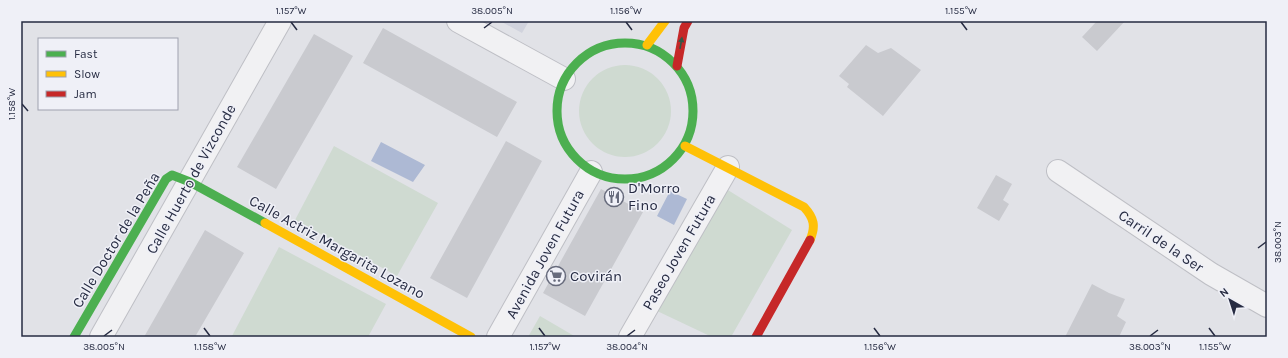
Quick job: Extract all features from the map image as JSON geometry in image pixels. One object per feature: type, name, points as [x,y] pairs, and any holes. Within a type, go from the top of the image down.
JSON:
[{"type":"street","name":"Calle Huerto de Vizconde","points":[[101,337],[280,21]]},
{"type":"street","points":[[458,21],[564,79]]},
{"type":"street","points":[[646,45],[665,21]]},
{"type":"street","points":[[677,66],[684,28],[688,21]]},
{"type":"street","points":[[626,42],[646,45],[663,53],[677,66],[691,90],[694,119],[685,146],[667,166],[643,178],[616,180],[591,172],[574,158],[562,141],[556,120],[557,99],[564,79],[581,58],[605,45],[626,42]]},
{"type":"street","points":[[685,146],[804,207],[813,219],[813,232],[809,242],[756,337]]},
{"type":"street","name":"Paseo Joven Futura","points":[[630,337],[728,167]]},
{"type":"street","name":"Carril de la Ser","points":[[1058,171],[1211,274],[1267,306]]},
{"type":"street","name":"Avenida Joven Futura","points":[[498,337],[591,172]]},
{"type":"street","name":"Calle Doctor de la Peña","points":[[74,337],[166,179],[174,175],[190,182]]},
{"type":"street","name":"Calle Actriz Margarita Lozano","points":[[190,182],[471,337]]},
{"type":"shaded area","points":[[500,21],[529,21],[522,33]]},
{"type":"shaded area","points":[[625,65],[642,69],[657,79],[667,94],[671,111],[667,128],[657,143],[642,153],[625,157],[608,153],[593,143],[583,128],[579,111],[583,94],[593,79],[608,69]]},
{"type":"shaded area","points":[[334,146],[438,203],[397,276],[295,220]]},
{"type":"shaded area","points":[[723,187],[792,230],[731,337],[712,337],[655,310]]},
{"type":"shaded area","points":[[279,247],[386,304],[368,337],[232,336]]},
{"type":"shaded area","points":[[540,316],[576,337],[528,337]]},
{"type":"water","points":[[381,142],[425,165],[413,182],[371,161]]},
{"type":"water","points":[[670,191],[687,199],[674,225],[657,216]]},
{"type":"building","points":[[1097,21],[1125,21],[1097,51],[1082,37]]},
{"type":"building","points":[[383,28],[517,102],[497,137],[363,63]]},
{"type":"building","points":[[314,34],[353,56],[276,189],[237,167]]},
{"type":"building","points":[[866,45],[878,53],[891,48],[921,70],[883,116],[847,87],[849,84],[839,76]]},
{"type":"building","points":[[506,141],[542,161],[467,298],[430,278]]},
{"type":"building","points":[[996,175],[1012,184],[1003,200],[1009,204],[999,221],[977,208]]},
{"type":"building","points":[[601,189],[643,212],[585,316],[543,293]]},
{"type":"building","points":[[205,230],[244,253],[195,337],[144,337]]},
{"type":"building","points":[[1092,284],[1125,299],[1117,316],[1126,322],[1119,337],[1065,337]]},
{"type":"traffic: fast","points":[[632,43],[645,45],[663,54],[678,68],[691,91],[693,111],[691,131],[682,149],[668,164],[645,177],[618,179],[605,177],[587,168],[572,154],[559,131],[557,104],[559,91],[568,73],[582,58],[605,45],[632,43]]},
{"type":"traffic: fast","points":[[74,337],[166,179],[172,175],[190,182],[265,223]]},
{"type":"traffic: slow","points":[[647,45],[665,21]]},
{"type":"traffic: slow","points":[[685,146],[804,207],[813,222],[813,230],[810,240]]},
{"type":"traffic: slow","points":[[265,223],[471,337]]},
{"type":"traffic: jam","points":[[677,66],[684,28],[688,21]]},
{"type":"traffic: jam","points":[[756,337],[810,240]]},
{"type":"place","name":"D'Morro Fino","points":[[614,197]]},
{"type":"place","name":"Covirán","points":[[556,276]]}]
